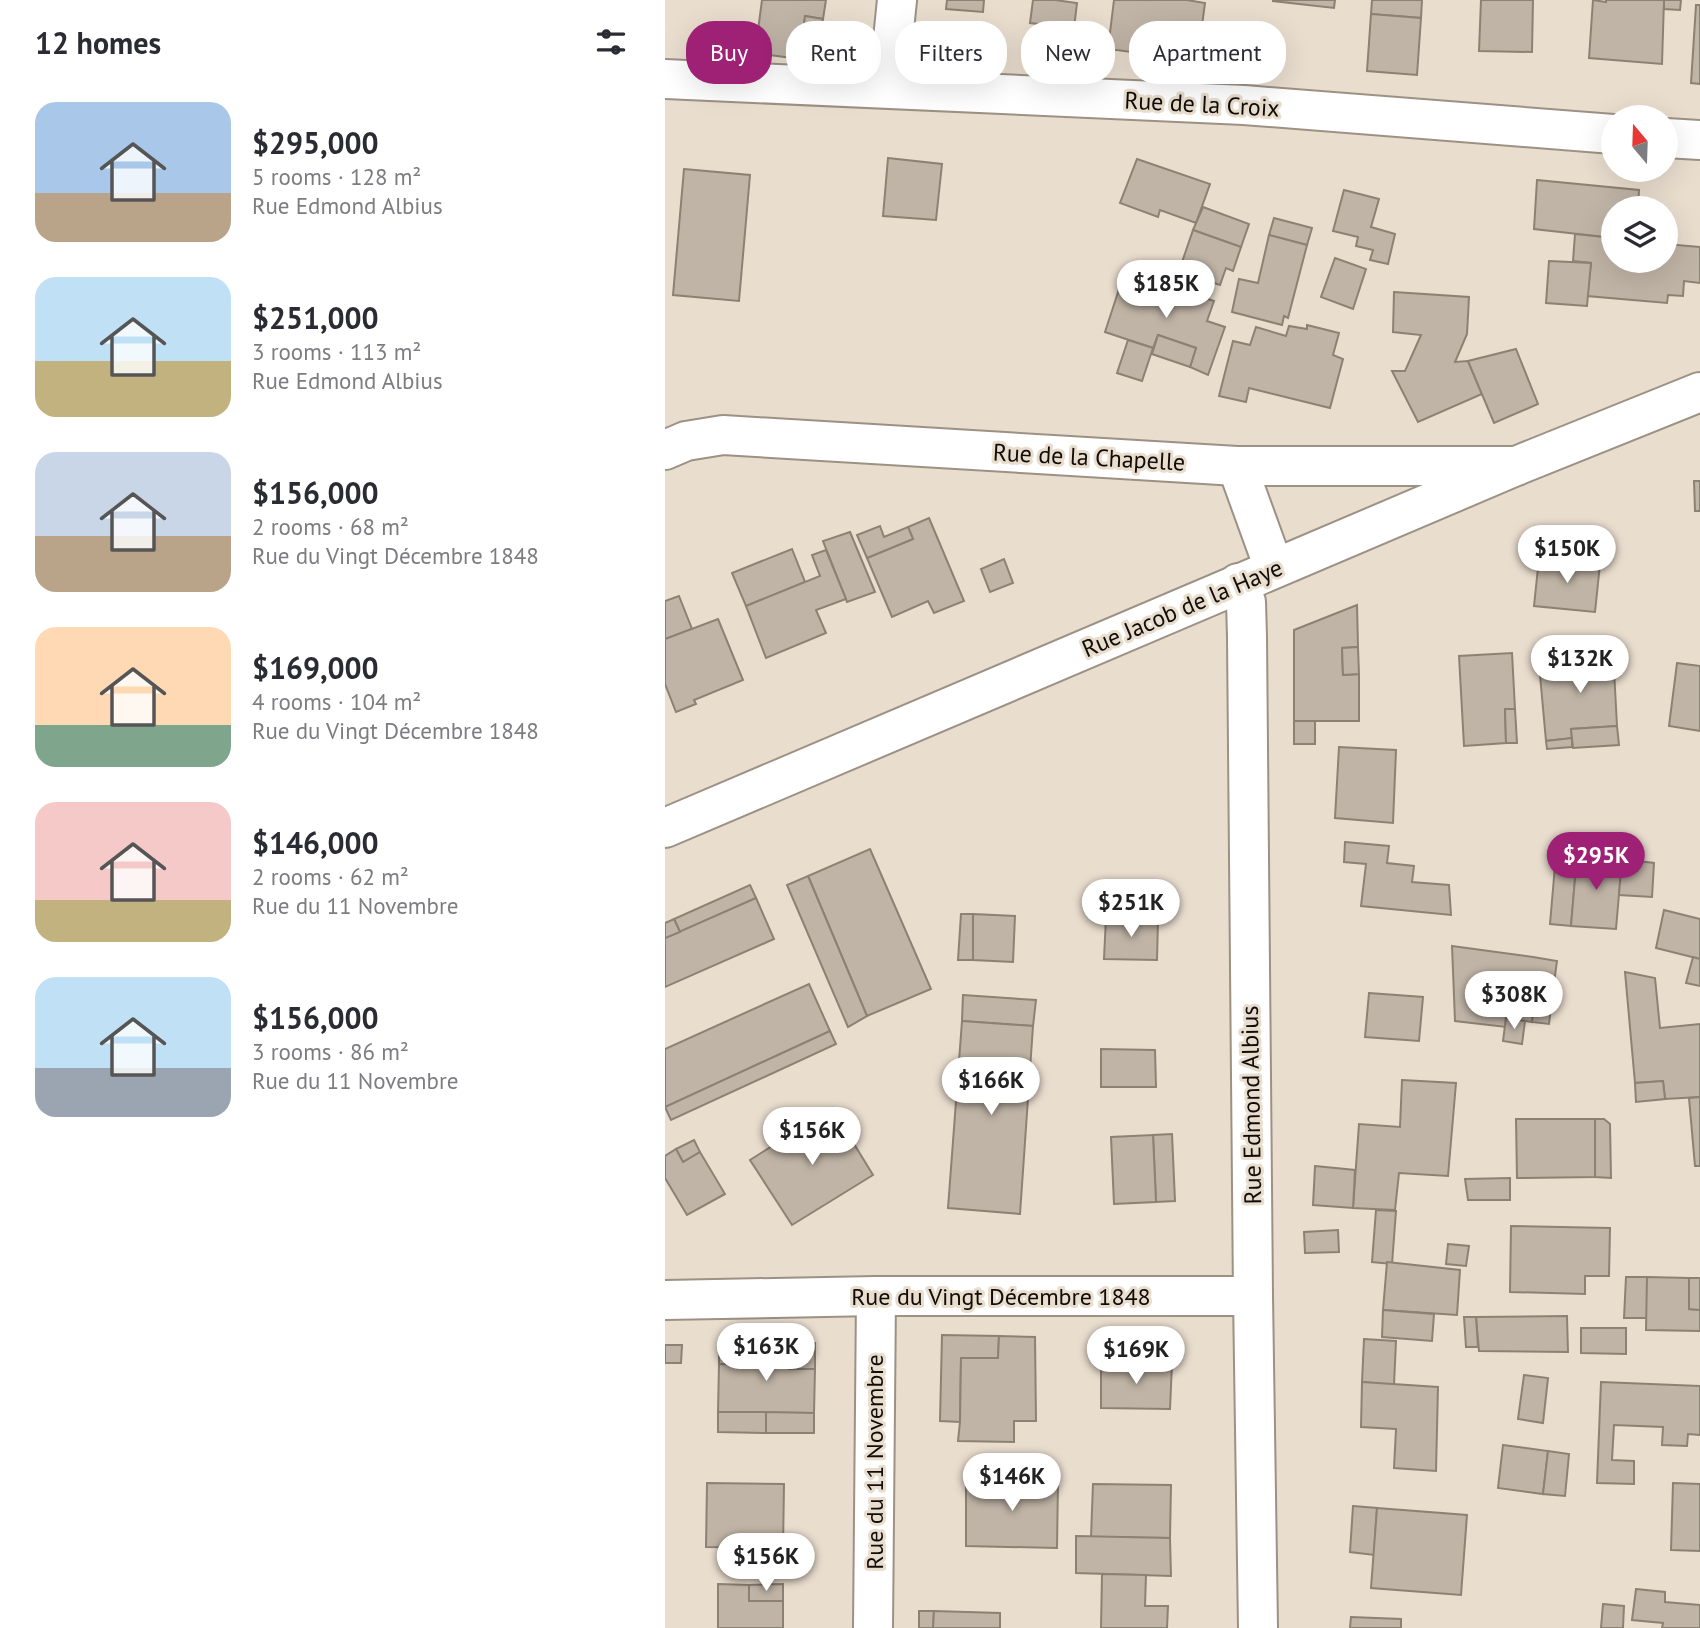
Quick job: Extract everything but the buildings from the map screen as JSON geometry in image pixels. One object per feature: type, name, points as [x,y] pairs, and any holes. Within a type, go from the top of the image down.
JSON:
[{"type":"street","points":[[888,89],[897,0]]},
{"type":"street","name":"Rue de la Croix","points":[[665,79],[1244,105],[1601,133]]},
{"type":"street","points":[[1678,139],[1700,140]]},
{"type":"street","name":"Rue Jacob de la Haye","points":[[665,828],[1515,466],[1700,391]]},
{"type":"street","name":"Rue de la Chapelle","points":[[665,450],[686,441],[723,435],[1237,466],[1515,466]]},
{"type":"street","points":[[1237,466],[1274,568]]},
{"type":"street","name":"Rue Edmond Albius","points":[[1238,583],[1245,602],[1247,637],[1258,1628]]},
{"type":"street","name":"Rue du Vingt Décembre 1848","points":[[665,1300],[876,1296],[1253,1296]]},
{"type":"street","name":"Rue du 11 Novembre","points":[[873,1628],[876,1296]]}]
